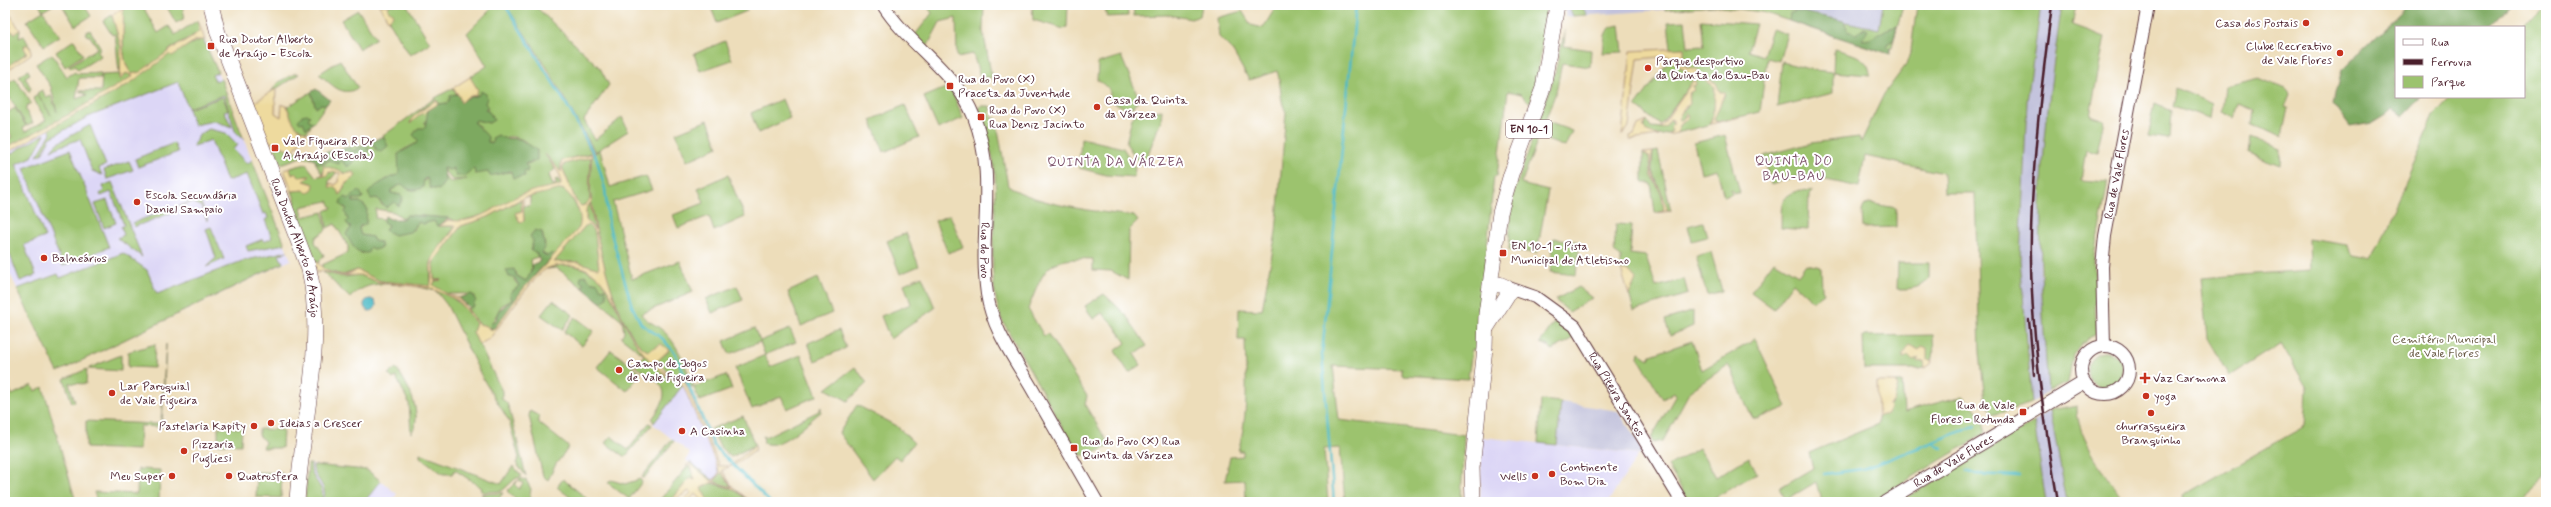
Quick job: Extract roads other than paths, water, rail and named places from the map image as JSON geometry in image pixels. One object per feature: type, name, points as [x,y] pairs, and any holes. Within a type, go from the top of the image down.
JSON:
[{"type":"main road","name":"Rua Doutor Alberto de Araújo","points":[[211,5],[218,33],[306,262],[313,288],[315,332],[297,502]]},
{"type":"main road","name":"EN 10-1","points":[[1473,502],[1472,468],[1487,327],[1489,293],[1496,252],[1500,213],[1505,193],[1543,88],[1557,5]]},
{"type":"main road","name":"EN 10-1","points":[[1487,327],[1505,294],[1496,252]]},
{"type":"main road","points":[[1489,293],[1494,302],[1505,294]]},
{"type":"street","name":"Rua do Povo","points":[[884,5],[896,23],[954,83],[974,118],[987,166],[985,262],[989,305],[1006,343],[1097,502]]},
{"type":"street","name":"Rua de Vale Flores","points":[[2104,345],[2102,267],[2105,236],[2148,5]]},
{"type":"street","name":"Rua Piteira Santos","points":[[1505,294],[1538,299],[1566,318],[1582,335],[1682,502]]},
{"type":"street","points":[[2104,345],[2114,346],[2122,352],[2128,361],[2130,372],[2126,382],[2118,390],[2104,394],[2096,392],[2084,382],[2081,370],[2084,358],[2092,349],[2104,345]]},
{"type":"street","name":"Rua de Vale Flores","points":[[1885,502],[2084,382]]},
{"type":"water","points":[[368,299],[372,299],[376,305],[372,311],[368,311],[364,307],[364,303]]},
{"type":"waterway","points":[[505,5],[568,107],[597,160],[605,189],[609,226],[632,306],[641,324],[662,338],[675,353],[714,446],[770,502]]},
{"type":"waterway","points":[[1334,502],[1322,354],[1356,5]]},
{"type":"waterway","points":[[1824,474],[1863,469],[1975,426]]},
{"type":"waterway","points":[[1933,442],[1942,448]]},
{"type":"waterway","points":[[1967,471],[1975,474],[2020,476]]},
{"type":"railway","points":[[2052,5],[2041,89],[2036,146],[2032,203],[2031,265],[2032,299],[2038,367],[2058,502]]},
{"type":"railway","points":[[2029,320],[2034,375]]},
{"type":"place","name":"Casa dos Postais","points":[[2306,23]]},
{"type":"place","name":"Rua Doutor Alberto de Araújo - Escola","points":[[211,46]]},
{"type":"place","name":"Clube Recreativo de Vale Flores","points":[[2340,53]]},
{"type":"place","name":"Parque desportivo da Quinta do Bau-Bau","points":[[1648,68]]},
{"type":"place","name":"Rua do Povo (X) Praceta da Juventude","points":[[950,86]]},
{"type":"place","name":"Casa da Quinta da Várzea","points":[[1097,107]]},
{"type":"place","name":"Rua do Povo (X) Rua Deniz Jacinto","points":[[981,117]]},
{"type":"place","name":"Vale Figueira R Dr A Araújo (Escola)","points":[[275,148]]},
{"type":"place","name":"Escola Secundária Daniel Sampaio","points":[[137,202]]},
{"type":"place","name":"EN 10-1 - Pista Municipal de Atletismo","points":[[1503,253]]},
{"type":"place","name":"Balneários","points":[[44,258]]},
{"type":"place","name":"Campo de Jogos de Vale Figueira","points":[[619,370]]},
{"type":"place","name":"Vaz Carmona","points":[[2145,378]]},
{"type":"place","name":"Lar Paroquial de Vale Figueira","points":[[112,393]]},
{"type":"place","name":"yoga","points":[[2146,396]]},
{"type":"place","name":"Rua de Vale Flores - Rotunda","points":[[2023,412]]},
{"type":"place","name":"churrasqueira Branquinho","points":[[2151,413]]},
{"type":"place","name":"Ideias a Crescer","points":[[271,423]]},
{"type":"place","name":"Pastelaria Kapity","points":[[254,426]]},
{"type":"place","name":"A Casinha","points":[[682,431]]},
{"type":"place","name":"Rua do Povo (X) Rua Quinta da Várzea","points":[[1074,448]]},
{"type":"place","name":"Pizzaria Pugliesi","points":[[184,451]]},
{"type":"place","name":"Continente Bom Dia","points":[[1552,474]]},
{"type":"place","name":"Meu Super","points":[[172,476]]},
{"type":"place","name":"Quatrosfera","points":[[229,476]]},
{"type":"place","name":"Wells","points":[[1535,476]]},
{"type":"district","name":"QUINTA DA VÁRZEA","points":[[1116,161]]},
{"type":"district","name":"QUINTA DO BAU-BAU","points":[[1794,168]]},
{"type":"park label","name":"Cemitério Municipal de Vale Flores","points":[[2444,346]]}]
